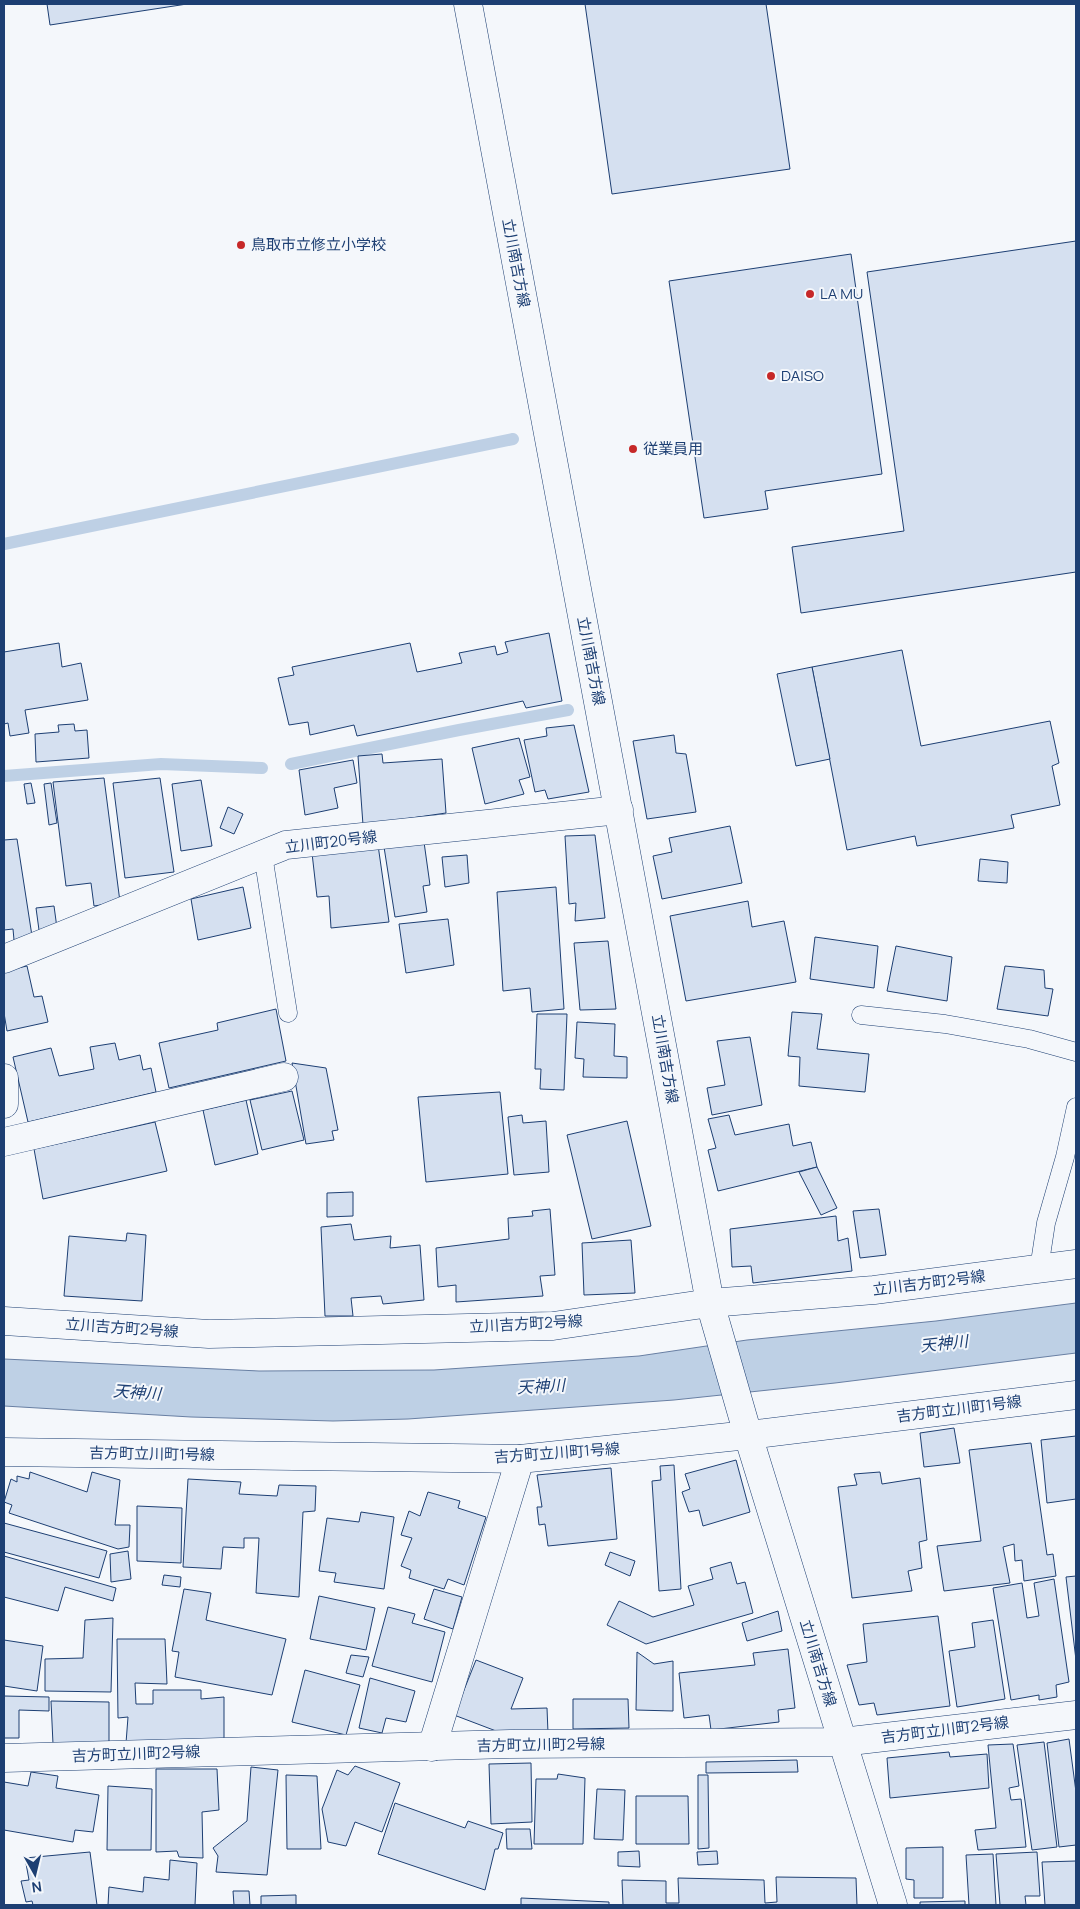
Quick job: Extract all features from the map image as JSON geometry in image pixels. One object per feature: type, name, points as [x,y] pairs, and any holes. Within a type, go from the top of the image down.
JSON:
[{"type":"street","name":"立川南吉方線","points":[[468,4],[712,1311],[746,1428],[893,1905]]},
{"type":"street","name":"立川町20号線","points":[[4,959],[132,906],[286,846],[619,810]]},
{"type":"street","points":[[4,1142],[284,1077]]},
{"type":"street","points":[[4,1078],[4,1104]]},
{"type":"street","name":"立川吉方町2号線","points":[[4,1320],[209,1334],[553,1326],[712,1311],[1076,1264]]},
{"type":"street","name":"吉方町立川町1号線","points":[[4,1452],[520,1459],[746,1428],[1076,1395]]},
{"type":"street","points":[[432,1746],[520,1459]]},
{"type":"street","name":"吉方町立川町2号線","points":[[4,1758],[432,1746],[842,1742],[1076,1715]]},
{"type":"lane","points":[[263,855],[288,1013]]},
{"type":"lane","points":[[861,1016],[945,1024],[1029,1039],[1076,1052]]},
{"type":"lane","points":[[1039,1269],[1046,1223],[1065,1157],[1076,1107]]},
{"type":"water","name":"天神川","points":[[1076,1303],[1076,1353],[835,1383],[674,1400],[408,1419],[333,1421],[191,1417],[4,1406],[4,1359],[259,1371],[434,1370],[639,1356],[747,1340],[936,1321]]},
{"type":"building","points":[[47,4],[187,4],[50,25]]},
{"type":"building","points":[[585,4],[766,4],[790,169],[612,194]]},
{"type":"building","points":[[1076,241],[1076,572],[801,613],[792,547],[904,531],[867,272]]},
{"type":"building","points":[[851,254],[882,474],[765,491],[768,509],[704,518],[669,281]]},
{"type":"building","points":[[549,633],[562,701],[526,708],[523,701],[357,736],[354,725],[310,735],[308,722],[289,725],[278,678],[294,675],[292,667],[410,643],[417,672],[462,663],[459,653],[495,646],[497,655],[508,652],[505,642]]},
{"type":"building","points":[[59,643],[62,667],[81,663],[88,700],[25,710],[29,733],[10,736],[8,723],[4,724],[4,652]]},
{"type":"building","points":[[902,650],[921,746],[1050,721],[1059,763],[1052,766],[1060,805],[1011,815],[1014,828],[917,846],[915,836],[847,850],[812,667]]},
{"type":"building","points":[[812,667],[830,759],[796,766],[777,674]]},
{"type":"building","points":[[74,724],[75,731],[87,730],[89,758],[36,762],[35,734],[59,732],[58,725]]},
{"type":"building","points":[[574,725],[589,792],[548,799],[545,790],[535,792],[524,740],[547,736],[546,728]]},
{"type":"building","points":[[674,735],[676,753],[686,754],[696,812],[647,819],[633,741]]},
{"type":"building","points":[[519,738],[530,777],[519,780],[524,794],[485,804],[472,748]]},
{"type":"building","points":[[382,754],[383,763],[442,759],[446,813],[363,825],[358,756]]},
{"type":"building","points":[[353,760],[357,783],[334,788],[338,808],[305,815],[299,770]]},
{"type":"building","points":[[104,778],[120,902],[94,906],[91,883],[66,886],[53,782]]},
{"type":"building","points":[[160,778],[174,872],[125,878],[113,783]]},
{"type":"building","points":[[201,780],[212,846],[181,851],[172,784]]},
{"type":"building","points":[[31,783],[35,803],[27,804],[24,784]]},
{"type":"building","points":[[51,783],[57,823],[49,825],[44,784]]},
{"type":"building","points":[[228,807],[243,814],[234,834],[220,828]]},
{"type":"building","points":[[730,826],[742,883],[662,899],[653,856],[672,852],[669,838]]},
{"type":"building","points":[[595,835],[605,918],[575,921],[576,903],[569,904],[565,836]]},
{"type":"building","points":[[17,839],[32,936],[14,940],[13,929],[4,930],[4,840]]},
{"type":"building","points":[[424,842],[430,885],[423,886],[427,912],[395,917],[384,847]]},
{"type":"building","points":[[378,845],[389,922],[331,928],[329,896],[317,897],[312,853]]},
{"type":"building","points":[[467,855],[469,883],[445,887],[442,857]]},
{"type":"building","points":[[980,859],[1008,862],[1007,883],[978,881]]},
{"type":"building","points":[[243,887],[251,928],[198,940],[191,899]]},
{"type":"building","points":[[556,887],[564,1009],[532,1012],[530,988],[503,991],[497,892]]},
{"type":"building","points":[[748,901],[752,927],[784,921],[796,982],[686,1001],[670,916]]},
{"type":"building","points":[[54,906],[57,928],[39,930],[36,908]]},
{"type":"building","points":[[448,919],[454,965],[406,973],[399,924]]},
{"type":"building","points":[[815,937],[878,946],[874,988],[810,979]]},
{"type":"building","points":[[608,941],[616,1009],[580,1010],[574,943]]},
{"type":"building","points":[[896,946],[952,957],[947,1001],[887,991]]},
{"type":"building","points":[[27,966],[34,997],[42,996],[48,1022],[7,1031],[4,1013],[4,971]]},
{"type":"building","points":[[1005,966],[1044,970],[1045,988],[1053,989],[1048,1016],[997,1009]]},
{"type":"building","points":[[276,1009],[286,1061],[169,1088],[159,1043],[218,1030],[217,1023]]},
{"type":"building","points":[[792,1012],[822,1014],[817,1049],[869,1054],[865,1092],[799,1086],[800,1057],[788,1056]]},
{"type":"building","points":[[537,1014],[567,1014],[564,1090],[540,1089],[541,1069],[535,1069]]},
{"type":"building","points":[[577,1022],[615,1024],[614,1056],[627,1057],[627,1078],[583,1077],[584,1059],[575,1058]]},
{"type":"building","points":[[750,1037],[762,1105],[712,1115],[707,1088],[725,1085],[717,1041]]},
{"type":"building","points":[[115,1043],[119,1060],[140,1055],[143,1070],[151,1068],[156,1092],[28,1122],[13,1057],[51,1048],[59,1076],[94,1069],[90,1047]]},
{"type":"building","points":[[292,1063],[326,1068],[338,1130],[332,1131],[334,1140],[306,1144]]},
{"type":"building","points":[[292,1091],[304,1140],[262,1150],[250,1100]]},
{"type":"building","points":[[500,1092],[508,1174],[426,1182],[418,1097]]},
{"type":"building","points":[[246,1100],[258,1154],[215,1165],[203,1110]]},
{"type":"building","points":[[522,1115],[523,1123],[546,1121],[549,1172],[514,1175],[508,1117]]},
{"type":"building","points":[[729,1115],[735,1135],[789,1124],[793,1146],[811,1142],[817,1167],[718,1191],[708,1150],[716,1148],[708,1119]]},
{"type":"building","points":[[627,1121],[651,1226],[592,1239],[567,1135]]},
{"type":"building","points":[[155,1122],[167,1171],[43,1199],[34,1149]]},
{"type":"building","points":[[817,1167],[837,1208],[821,1215],[799,1172]]},
{"type":"building","points":[[353,1192],[353,1216],[327,1217],[327,1193]]},
{"type":"building","points":[[550,1209],[555,1275],[540,1276],[543,1296],[456,1302],[456,1285],[438,1287],[436,1248],[509,1239],[508,1218],[533,1216],[532,1211]]},
{"type":"building","points":[[879,1209],[886,1255],[860,1258],[853,1211]]},
{"type":"building","points":[[836,1216],[838,1241],[848,1238],[852,1271],[753,1283],[751,1266],[732,1267],[730,1229]]},
{"type":"building","points":[[351,1224],[354,1240],[391,1236],[390,1248],[420,1245],[424,1300],[383,1304],[381,1296],[351,1298],[353,1316],[325,1316],[321,1227]]},
{"type":"building","points":[[127,1233],[146,1235],[142,1301],[64,1296],[69,1236],[126,1241]]},
{"type":"building","points":[[631,1240],[635,1293],[584,1295],[582,1243]]},
{"type":"building","points":[[954,1428],[960,1463],[924,1467],[920,1433]]},
{"type":"building","points":[[1076,1436],[1076,1499],[1047,1503],[1041,1440]]},
{"type":"building","points":[[1031,1443],[1047,1555],[1053,1554],[1056,1576],[1024,1581],[1022,1560],[1015,1561],[1014,1544],[1003,1547],[1010,1583],[944,1591],[937,1546],[981,1541],[969,1450]]},
{"type":"building","points":[[736,1460],[750,1512],[703,1526],[699,1510],[689,1512],[682,1492],[690,1489],[685,1474]]},
{"type":"building","points":[[674,1465],[681,1589],[659,1591],[652,1481],[661,1480],[660,1466]]},
{"type":"building","points":[[611,1468],[617,1539],[548,1546],[545,1524],[539,1525],[537,1507],[542,1507],[537,1475]]},
{"type":"building","points":[[30,1472],[87,1492],[92,1472],[120,1480],[115,1525],[130,1525],[129,1547],[118,1549],[9,1513],[12,1505],[4,1502],[11,1479],[17,1482],[17,1476],[29,1479]]},
{"type":"building","points":[[880,1472],[882,1484],[920,1478],[927,1540],[919,1542],[922,1568],[908,1571],[912,1591],[852,1598],[838,1487],[857,1485],[854,1474]]},
{"type":"building","points":[[188,1479],[241,1482],[239,1494],[277,1496],[279,1485],[316,1486],[315,1511],[303,1512],[299,1597],[256,1593],[259,1538],[244,1538],[244,1548],[223,1547],[221,1569],[183,1567]]},
{"type":"building","points":[[428,1492],[460,1501],[458,1508],[486,1517],[464,1585],[448,1579],[444,1589],[409,1578],[411,1570],[401,1566],[412,1538],[401,1535],[409,1511],[420,1516]]},
{"type":"building","points":[[137,1506],[182,1508],[181,1563],[137,1561]]},
{"type":"building","points":[[361,1512],[394,1517],[384,1589],[334,1582],[336,1573],[319,1571],[327,1518],[359,1522]]},
{"type":"building","points":[[4,1523],[107,1551],[99,1578],[4,1552]]},
{"type":"building","points":[[128,1551],[131,1579],[111,1582],[110,1554]]},
{"type":"building","points":[[610,1552],[635,1561],[630,1576],[605,1565]]},
{"type":"building","points":[[4,1556],[116,1588],[113,1601],[65,1587],[58,1611],[4,1597]]},
{"type":"building","points":[[731,1562],[737,1584],[745,1582],[753,1613],[646,1644],[607,1625],[619,1601],[653,1617],[694,1605],[688,1586],[713,1579],[710,1568]]},
{"type":"building","points":[[164,1575],[181,1577],[180,1587],[162,1585]]},
{"type":"building","points":[[1076,1576],[1076,1660],[1066,1577]]},
{"type":"building","points":[[1054,1579],[1069,1682],[1056,1685],[1057,1697],[1039,1700],[1039,1695],[1011,1700],[993,1588],[1022,1583],[1027,1618],[1039,1616],[1034,1583]]},
{"type":"building","points":[[184,1589],[211,1593],[206,1620],[286,1639],[272,1695],[175,1677],[179,1652],[172,1651]]},
{"type":"building","points":[[434,1589],[462,1597],[453,1629],[424,1619]]},
{"type":"building","points":[[319,1596],[375,1608],[366,1650],[310,1639]]},
{"type":"building","points":[[388,1607],[415,1614],[412,1623],[445,1632],[432,1682],[372,1666]]},
{"type":"building","points":[[778,1611],[782,1631],[747,1641],[742,1623]]},
{"type":"building","points":[[938,1616],[950,1706],[877,1715],[874,1703],[859,1705],[847,1665],[867,1662],[863,1624]]},
{"type":"building","points":[[113,1618],[111,1692],[45,1691],[45,1659],[83,1658],[85,1620]]},
{"type":"building","points":[[993,1620],[1005,1699],[957,1707],[949,1651],[975,1647],[972,1623]]},
{"type":"building","points":[[117,1639],[165,1639],[167,1684],[135,1683],[136,1704],[153,1704],[153,1690],[201,1690],[201,1699],[224,1697],[224,1740],[126,1743],[128,1717],[118,1718]]},
{"type":"building","points":[[4,1640],[43,1646],[37,1691],[4,1686]]},
{"type":"building","points":[[788,1649],[795,1708],[778,1710],[779,1722],[711,1730],[709,1715],[684,1718],[679,1673],[755,1665],[753,1653]]},
{"type":"building","points":[[637,1652],[654,1664],[673,1661],[673,1711],[636,1710]]},
{"type":"building","points":[[351,1655],[369,1657],[363,1677],[346,1673]]},
{"type":"building","points":[[476,1660],[523,1678],[511,1709],[547,1708],[548,1733],[504,1734],[454,1715]]},
{"type":"building","points":[[305,1670],[360,1685],[346,1735],[292,1722]]},
{"type":"building","points":[[370,1678],[415,1691],[406,1722],[386,1718],[382,1733],[359,1728]]},
{"type":"building","points":[[4,1696],[49,1697],[49,1711],[19,1710],[19,1738],[4,1738]]},
{"type":"building","points":[[573,1699],[628,1699],[629,1728],[573,1729]]},
{"type":"building","points":[[51,1701],[109,1702],[109,1743],[53,1744]]},
{"type":"building","points":[[1069,1739],[1076,1792],[1076,1845],[1059,1847],[1047,1743]]},
{"type":"building","points":[[1044,1742],[1057,1847],[1032,1850],[1017,1745]]},
{"type":"building","points":[[1013,1744],[1019,1786],[1009,1788],[1011,1800],[1021,1799],[1026,1847],[978,1850],[975,1830],[996,1828],[988,1745]]},
{"type":"building","points":[[949,1752],[950,1757],[987,1754],[989,1788],[890,1798],[887,1758]]},
{"type":"building","points":[[797,1760],[798,1772],[706,1773],[706,1762]]},
{"type":"building","points":[[531,1763],[532,1822],[491,1824],[489,1764]]},
{"type":"building","points":[[355,1766],[400,1783],[382,1832],[355,1822],[346,1846],[328,1842],[322,1809],[337,1770],[348,1775]]},
{"type":"building","points":[[251,1767],[278,1770],[267,1875],[216,1872],[218,1856],[213,1848],[247,1821]]},
{"type":"building","points":[[156,1769],[217,1769],[219,1810],[202,1812],[203,1858],[179,1857],[177,1851],[156,1852]]},
{"type":"building","points":[[31,1772],[58,1776],[56,1788],[99,1795],[93,1832],[75,1830],[73,1842],[4,1830],[4,1782],[28,1786]]},
{"type":"building","points":[[558,1774],[585,1778],[583,1844],[534,1844],[536,1779],[557,1779]]},
{"type":"building","points":[[286,1775],[317,1776],[321,1849],[287,1849]]},
{"type":"building","points":[[698,1775],[708,1775],[709,1848],[698,1849]]},
{"type":"building","points":[[108,1786],[152,1789],[151,1850],[107,1850]]},
{"type":"building","points":[[597,1789],[625,1790],[623,1840],[594,1839]]},
{"type":"building","points":[[636,1796],[688,1796],[689,1844],[636,1844]]},
{"type":"building","points":[[395,1803],[465,1828],[468,1821],[503,1833],[498,1849],[495,1849],[485,1890],[378,1854]]},
{"type":"building","points":[[506,1829],[530,1829],[532,1849],[507,1849]]},
{"type":"building","points":[[943,1847],[943,1898],[914,1898],[914,1880],[906,1879],[906,1848]]},
{"type":"building","points":[[639,1851],[640,1867],[618,1866],[618,1852]]},
{"type":"building","points":[[717,1851],[718,1864],[698,1865],[697,1852]]},
{"type":"building","points":[[90,1852],[97,1905],[33,1905],[32,1901],[26,1902],[21,1881],[29,1880],[25,1858]]},
{"type":"building","points":[[1037,1852],[1040,1896],[1025,1896],[1026,1905],[1000,1905],[996,1854]]},
{"type":"building","points":[[993,1854],[996,1905],[969,1905],[966,1855]]},
{"type":"building","points":[[170,1860],[197,1863],[195,1905],[108,1905],[109,1887],[143,1892],[144,1877],[169,1880]]},
{"type":"building","points":[[1076,1861],[1076,1905],[1045,1905],[1042,1862]]},
{"type":"building","points":[[776,1877],[856,1878],[857,1905],[623,1905],[622,1880],[666,1881],[666,1903],[679,1903],[678,1878],[764,1880],[765,1903],[777,1902]]},
{"type":"building","points":[[233,1891],[249,1891],[250,1905],[234,1905]]},
{"type":"building","points":[[296,1895],[296,1905],[261,1905],[261,1896]]},
{"type":"building","points":[[521,1898],[609,1902],[609,1905],[521,1905]]},
{"type":"building","points":[[965,1901],[965,1905],[920,1905],[920,1902]]},
{"type":"waterway","points":[[4,544],[513,439]]},
{"type":"waterway","points":[[291,764],[568,710]]},
{"type":"waterway","points":[[4,776],[161,764],[262,768]]},
{"type":"place","name":"鳥取市立修立小学校","points":[[241,245]]},
{"type":"place","name":"LA MU","points":[[810,294]]},
{"type":"place","name":"DAISO","points":[[771,376]]},
{"type":"place","name":"従業員用","points":[[633,449]]}]
